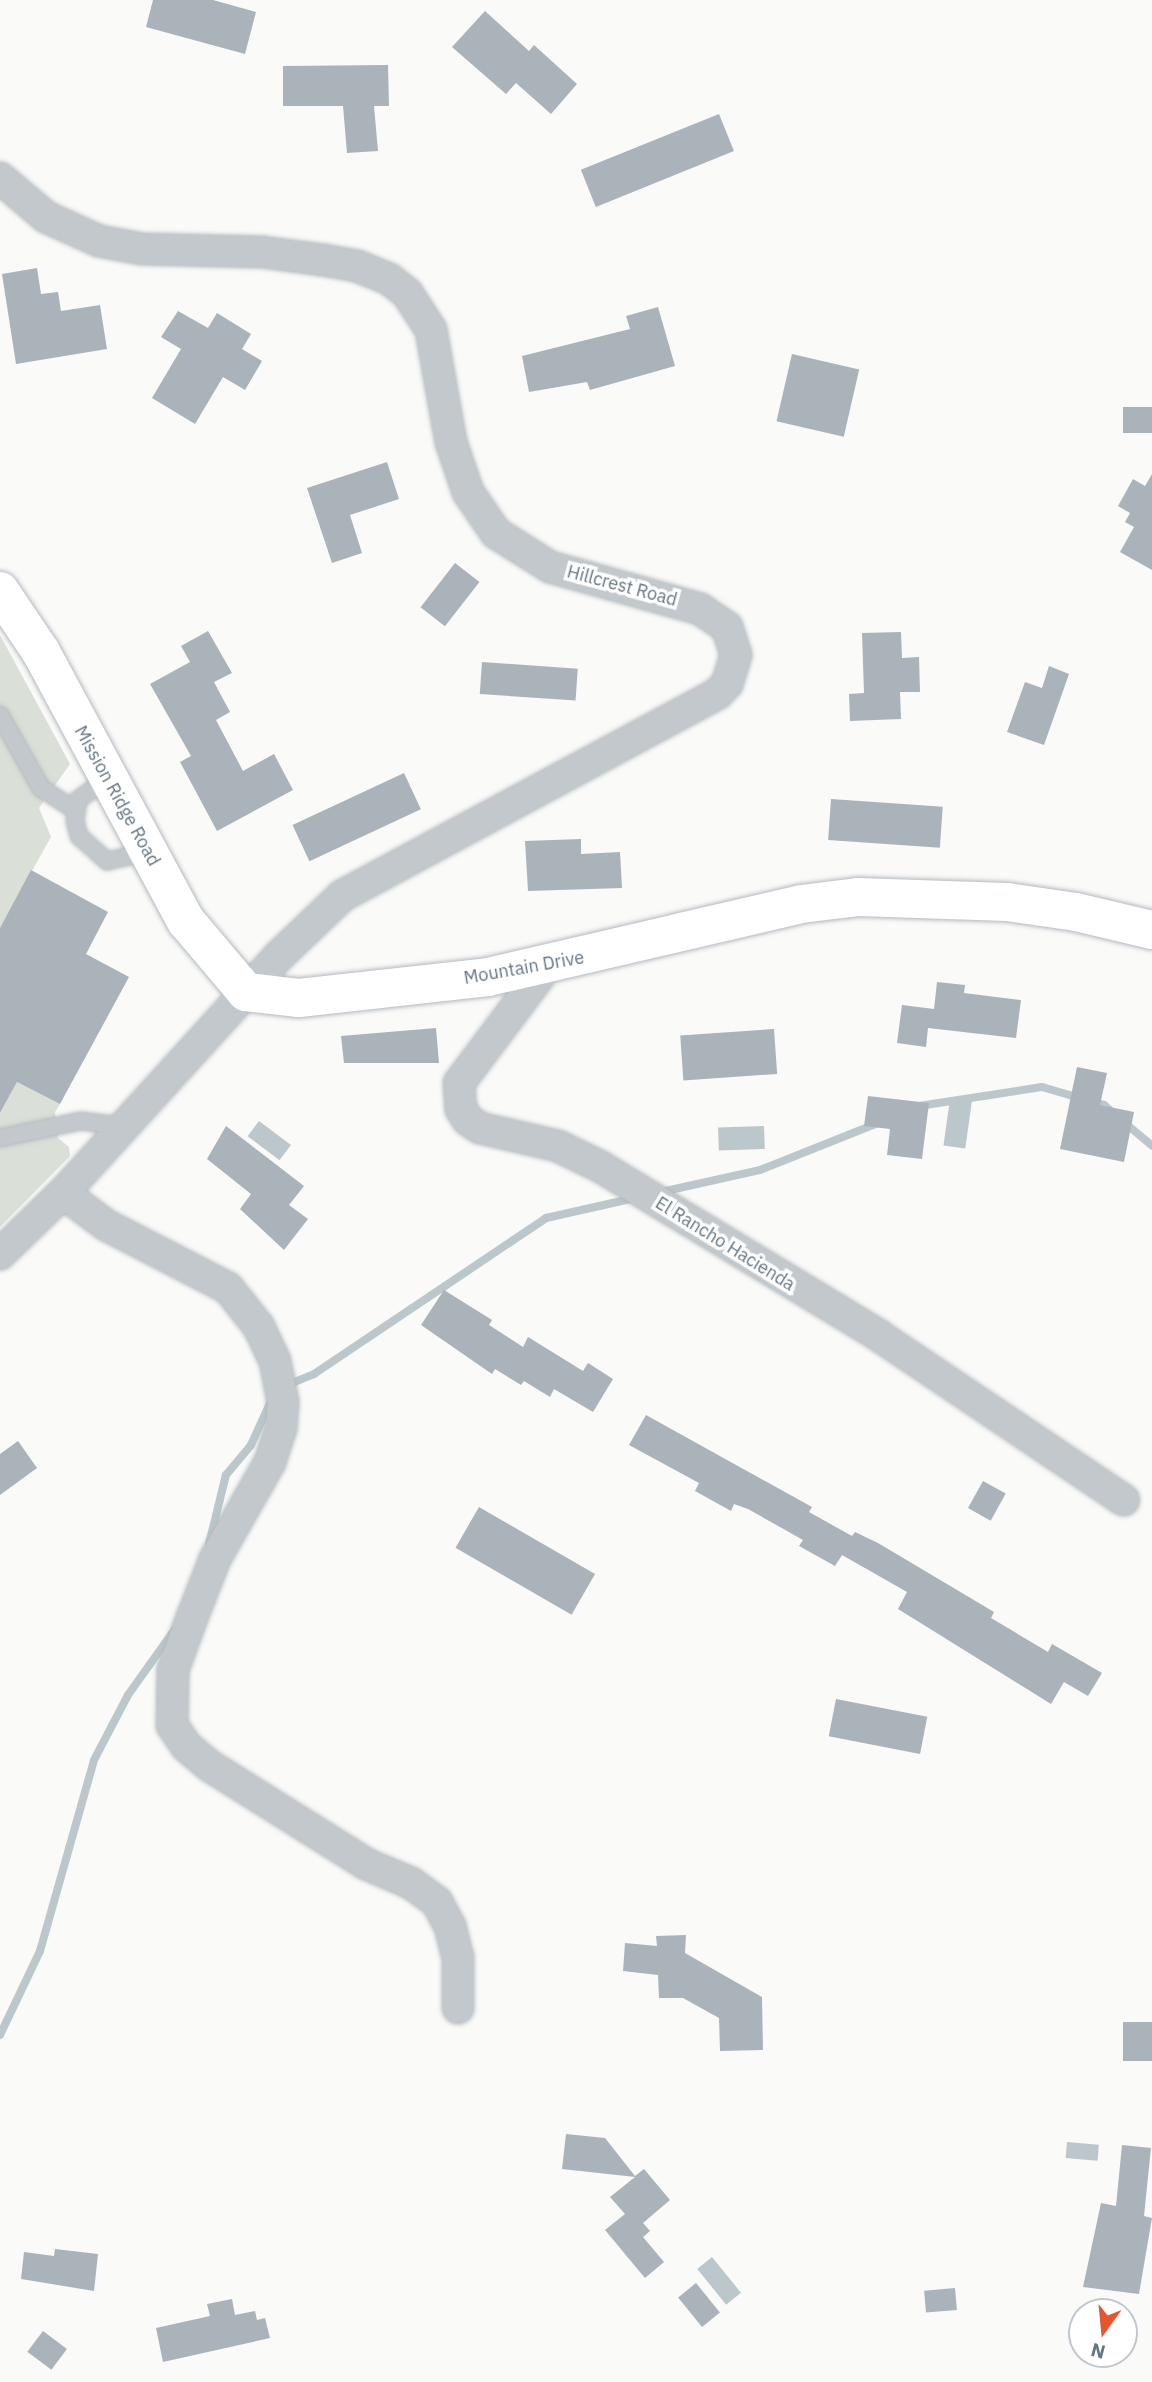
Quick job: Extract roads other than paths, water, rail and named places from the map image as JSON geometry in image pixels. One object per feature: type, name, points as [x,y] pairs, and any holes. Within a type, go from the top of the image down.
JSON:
[{"type":"main road","name":"Mission Ridge Road","points":[[0,591],[41,652],[148,852],[202,945],[246,992]]},
{"type":"main road","name":"Mountain Drive","points":[[246,992],[299,998],[547,966],[801,904],[858,897],[1007,902],[1076,912],[1152,930]]},
{"type":"street","name":"Hillcrest Road","points":[[0,178],[46,217],[99,241],[142,249],[262,252],[357,266],[389,279],[407,293],[431,330],[451,442],[468,492],[496,533],[550,567],[700,608],[722,622],[734,641],[734,670],[717,694],[342,896],[246,992]]},
{"type":"street","name":"El Rancho Hacienda","points":[[547,966],[465,1071],[457,1096],[468,1120],[480,1128],[558,1146],[601,1167],[878,1335],[1124,1500]]},
{"type":"street","points":[[0,1254],[63,1193],[120,1126],[246,992]]},
{"type":"street","points":[[63,1193],[106,1225],[228,1288],[258,1327],[275,1362],[283,1402],[281,1428],[270,1462],[215,1559],[189,1626],[173,1670],[172,1725],[186,1746],[210,1766],[366,1864],[411,1884],[437,1902],[450,1926],[458,1957],[458,2008]]},
{"type":"lane","points":[[0,715],[41,789],[75,810]]},
{"type":"lane","points":[[108,778],[83,794],[75,810],[79,836],[103,860],[123,861],[148,852]]},
{"type":"lane","points":[[0,1138],[81,1121],[120,1126]]},
{"type":"waterway","points":[[919,1106],[1042,1087],[1104,1105],[1113,1113]]},
{"type":"waterway","points":[[661,1192],[760,1170],[878,1123]]},
{"type":"waterway","points":[[1125,1123],[1152,1146]]},
{"type":"waterway","points":[[287,1385],[314,1374],[546,1218],[635,1198]]},
{"type":"waterway","points":[[209,1544],[226,1475],[251,1445],[271,1401]]},
{"type":"waterway","points":[[0,2035],[40,1951],[94,1760],[128,1695],[175,1629]]}]
